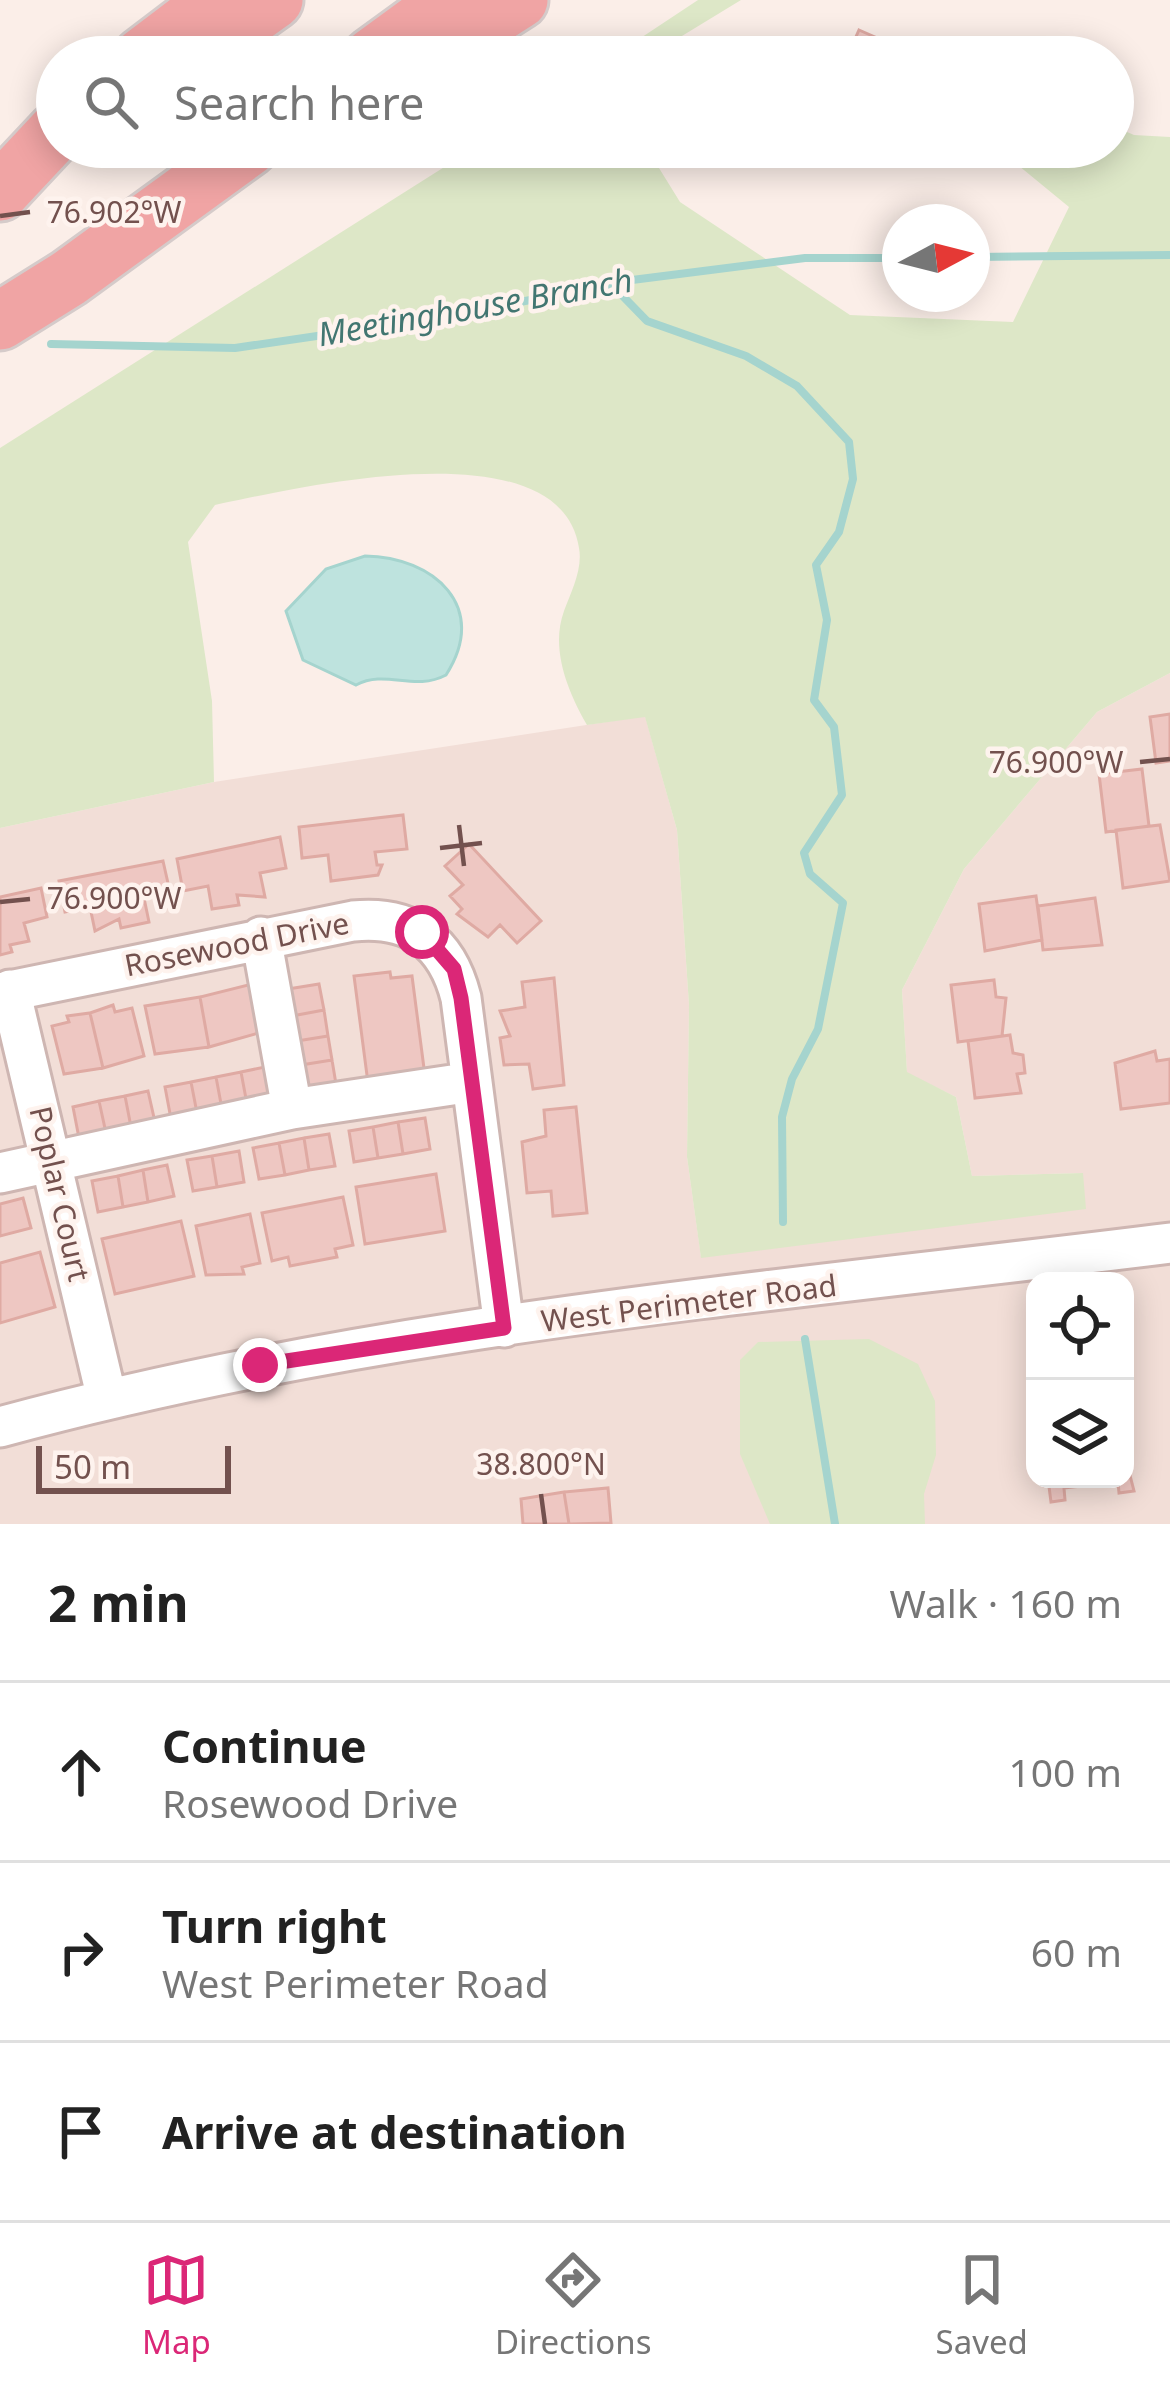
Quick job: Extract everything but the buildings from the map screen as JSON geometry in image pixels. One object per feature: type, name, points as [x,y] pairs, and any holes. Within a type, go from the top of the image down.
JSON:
[{"type":"highway","points":[[170,36],[217,0]]},
{"type":"highway","points":[[223,36],[274,0]]},
{"type":"highway","points":[[401,36],[450,0]]},
{"type":"highway","points":[[462,36],[519,0]]},
{"type":"highway","points":[[0,193],[36,154]]},
{"type":"highway","points":[[0,193],[36,168]]},
{"type":"highway","points":[[0,321],[69,278],[220,168]]},
{"type":"highway","points":[[69,278],[103,268],[256,168]]},
{"type":"street","name":"Rosewood Drive","points":[[5,992],[381,918],[422,932],[454,969],[504,1328]]},
{"type":"street","points":[[261,938],[292,1109]]},
{"type":"street","name":"Poplar Court","points":[[5,992],[51,1160],[107,1399]]},
{"type":"street","points":[[0,1173],[292,1109],[472,1082]]},
{"type":"street","name":"West Perimeter Road","points":[[0,1427],[314,1355],[1170,1243]]},
{"type":"shaded area","points":[[1170,673],[1170,1524],[0,1524],[0,828],[214,782],[645,716],[677,830],[689,1005],[687,1157],[701,1257],[1082,1173],[972,1176],[956,1097],[907,1073],[902,990],[964,869],[1097,712]]},
{"type":"green space","points":[[698,0],[741,0],[682,36],[644,36]]},
{"type":"green space","points":[[1134,135],[1170,137],[1170,673],[1097,712],[964,869],[902,990],[907,1072],[956,1097],[972,1176],[1083,1173],[1086,1209],[701,1258],[687,1157],[689,1005],[677,830],[645,717],[587,725],[573,699],[559,640],[578,572],[579,548],[561,510],[525,487],[476,476],[419,474],[359,479],[215,505],[188,542],[212,701],[214,782],[0,828],[0,448],[443,168],[659,168],[680,202],[850,315],[1013,322],[1069,207],[1022,168],[1134,168]]},
{"type":"green space","points":[[869,1339],[918,1364],[935,1401],[936,1455],[924,1494],[925,1524],[770,1524],[740,1454],[740,1360],[758,1342]]},
{"type":"water","points":[[365,556],[413,565],[448,590],[462,628],[446,675],[434,680],[378,679],[356,685],[303,660],[286,611],[326,569]]},
{"type":"waterway","name":"Meetinghouse Branch","points":[[990,257],[1170,255]]},
{"type":"waterway","name":"Meetinghouse Branch","points":[[51,344],[235,348],[439,318],[632,280],[805,258],[882,258]]},
{"type":"waterway","points":[[611,284],[647,321],[746,356],[797,386],[849,442],[853,479],[839,532],[816,565],[827,620],[814,700],[834,727],[842,795],[804,853],[810,874],[843,903],[818,1029],[792,1079],[782,1117],[783,1222]]},
{"type":"waterway","points":[[805,1339],[835,1524]]},
{"type":"route","points":[[260,1365],[504,1328],[461,998],[454,969],[422,932]]}]
